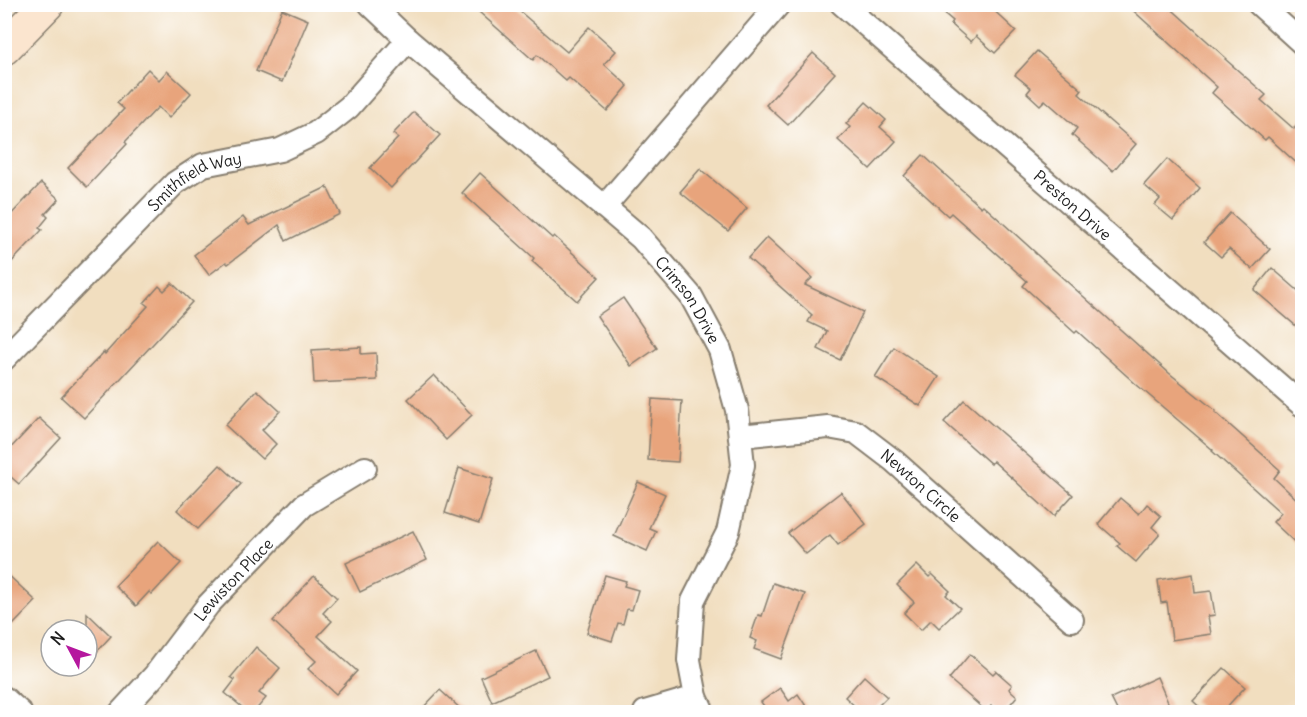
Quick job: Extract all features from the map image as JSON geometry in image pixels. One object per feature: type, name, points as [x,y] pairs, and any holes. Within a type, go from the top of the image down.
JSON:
[{"type":"main road","points":[[4,48],[47,4]]},
{"type":"street","name":"Crimson Drive","points":[[370,4],[408,40],[641,238],[692,296],[720,350],[737,410],[743,465],[728,532],[693,601],[689,660],[699,705]]},
{"type":"street","points":[[604,207],[779,4]]},
{"type":"street","name":"Preston Drive","points":[[842,4],[1302,405]]},
{"type":"street","points":[[1259,4],[1302,43]]},
{"type":"street","name":"Smithfield Way","points":[[4,359],[175,183],[202,165],[280,150],[316,133],[349,107],[408,40]]},
{"type":"street","name":"Newton Circle","points":[[740,436],[828,427],[856,432],[894,461],[1072,620]]},
{"type":"street","name":"Lewiston Place","points":[[121,712],[155,675],[208,605],[304,505],[366,468]]},
{"type":"street","points":[[4,698],[20,712]]},
{"type":"street","points":[[645,712],[699,705]]},
{"type":"building","points":[[470,4],[511,4],[567,52],[589,27],[616,51],[604,64],[628,86],[607,111],[569,78],[566,81],[537,55],[533,60]]},
{"type":"building","points":[[933,4],[987,4],[1016,31],[995,53],[976,36],[971,42],[951,24],[953,21]]},
{"type":"building","points":[[1126,4],[1166,4],[1266,95],[1261,100],[1294,129],[1302,119],[1302,168],[1268,137],[1265,140],[1212,93],[1217,87]]},
{"type":"building","points":[[282,9],[308,20],[282,82],[256,71]]},
{"type":"building","points":[[1037,51],[1082,90],[1079,94],[1136,144],[1113,171],[1072,135],[1077,128],[1045,100],[1040,105],[1027,93],[1031,88],[1015,75]]},
{"type":"building","points":[[813,53],[835,73],[788,125],[766,105]]},
{"type":"building","points":[[148,69],[159,80],[167,71],[191,93],[169,118],[158,107],[87,187],[68,168],[124,109],[117,103]]},
{"type":"building","points":[[866,102],[886,120],[880,127],[896,141],[870,169],[838,140],[850,127],[846,124]]},
{"type":"building","points":[[414,112],[440,135],[391,188],[370,168],[398,138],[393,134]]},
{"type":"building","points":[[923,155],[981,207],[983,205],[1280,470],[1274,478],[1302,504],[1302,549],[1273,522],[1281,513],[1213,450],[1023,286],[1027,281],[951,213],[948,216],[904,176]]},
{"type":"building","points":[[1167,159],[1200,188],[1173,220],[1155,205],[1160,199],[1144,185]]},
{"type":"building","points":[[700,169],[747,208],[728,231],[680,192]]},
{"type":"building","points":[[480,173],[599,277],[577,301],[532,261],[534,258],[462,193]]},
{"type":"building","points":[[41,183],[59,199],[45,214],[48,217],[39,228],[42,230],[4,270],[4,222]]},
{"type":"building","points":[[327,187],[340,214],[286,241],[279,225],[228,264],[226,262],[209,275],[194,255],[243,217],[249,225]]},
{"type":"building","points":[[1230,213],[1270,249],[1252,269],[1229,249],[1221,257],[1204,242]]},
{"type":"building","points":[[767,237],[812,278],[805,285],[863,312],[840,360],[818,349],[827,331],[808,322],[812,315],[748,258]]},
{"type":"building","points":[[1272,268],[1302,294],[1302,331],[1254,290]]},
{"type":"building","points":[[172,283],[192,302],[84,418],[61,397],[104,352],[105,354],[148,306],[144,303],[159,286],[164,291]]},
{"type":"building","points":[[623,298],[657,348],[631,366],[597,316]]},
{"type":"building","points":[[361,347],[361,354],[376,353],[377,380],[314,383],[312,350]]},
{"type":"building","points":[[894,347],[939,377],[920,406],[875,377]]},
{"type":"building","points":[[434,375],[472,415],[446,440],[408,399]]},
{"type":"building","points":[[257,390],[280,411],[262,430],[276,444],[262,459],[225,425]]},
{"type":"building","points":[[652,399],[682,401],[678,462],[648,460]]},
{"type":"building","points":[[964,400],[1073,495],[1054,516],[993,461],[991,464],[944,422]]},
{"type":"building","points":[[39,418],[61,438],[19,484],[4,471],[4,455]]},
{"type":"building","points":[[220,465],[241,484],[198,529],[177,510]]},
{"type":"building","points":[[459,468],[493,479],[479,524],[445,513]]},
{"type":"building","points":[[638,482],[665,494],[649,528],[656,531],[647,551],[614,536]]},
{"type":"building","points":[[841,492],[866,524],[838,545],[830,535],[806,554],[788,533]]},
{"type":"building","points":[[1120,498],[1139,514],[1147,504],[1161,516],[1152,527],[1160,534],[1136,562],[1117,546],[1120,543],[1098,524]]},
{"type":"building","points":[[413,531],[427,560],[360,592],[346,563]]},
{"type":"building","points":[[158,541],[181,563],[152,594],[149,592],[136,606],[115,586]]},
{"type":"building","points":[[917,565],[929,577],[932,574],[950,591],[946,595],[960,608],[939,628],[931,620],[921,630],[904,613],[914,602],[897,585]]},
{"type":"building","points":[[4,571],[36,601],[13,625],[4,618]]},
{"type":"building","points":[[1193,574],[1195,593],[1211,591],[1215,615],[1208,616],[1211,634],[1172,640],[1167,602],[1161,603],[1158,580]]},
{"type":"building","points":[[605,575],[626,581],[624,586],[638,590],[632,610],[627,609],[623,624],[618,623],[612,641],[587,633]]},
{"type":"building","points":[[314,576],[337,598],[323,613],[332,621],[318,636],[357,671],[336,694],[308,669],[316,661],[273,621]]},
{"type":"building","points":[[773,583],[805,594],[781,659],[754,649],[757,641],[750,638],[758,615],[762,616]]},
{"type":"building","points":[[99,624],[111,636],[99,649]]},
{"type":"building","points":[[256,647],[280,668],[259,693],[266,698],[254,712],[248,712],[225,693],[235,680],[231,677]]},
{"type":"building","points":[[536,651],[548,676],[492,702],[481,677]]},
{"type":"building","points":[[970,654],[993,674],[996,671],[1012,685],[1009,689],[1017,696],[1004,712],[999,712],[991,706],[986,711],[949,679]]},
{"type":"building","points":[[1224,668],[1245,687],[1222,712],[1205,712],[1193,701]]},
{"type":"building","points":[[864,676],[887,697],[872,712],[861,712],[845,697]]},
{"type":"building","points":[[1157,677],[1170,707],[1158,712],[1118,712],[1111,698]]},
{"type":"building","points":[[780,688],[789,701],[798,694],[810,712],[768,712],[761,702]]},
{"type":"building","points":[[440,690],[464,712],[419,712]]}]
